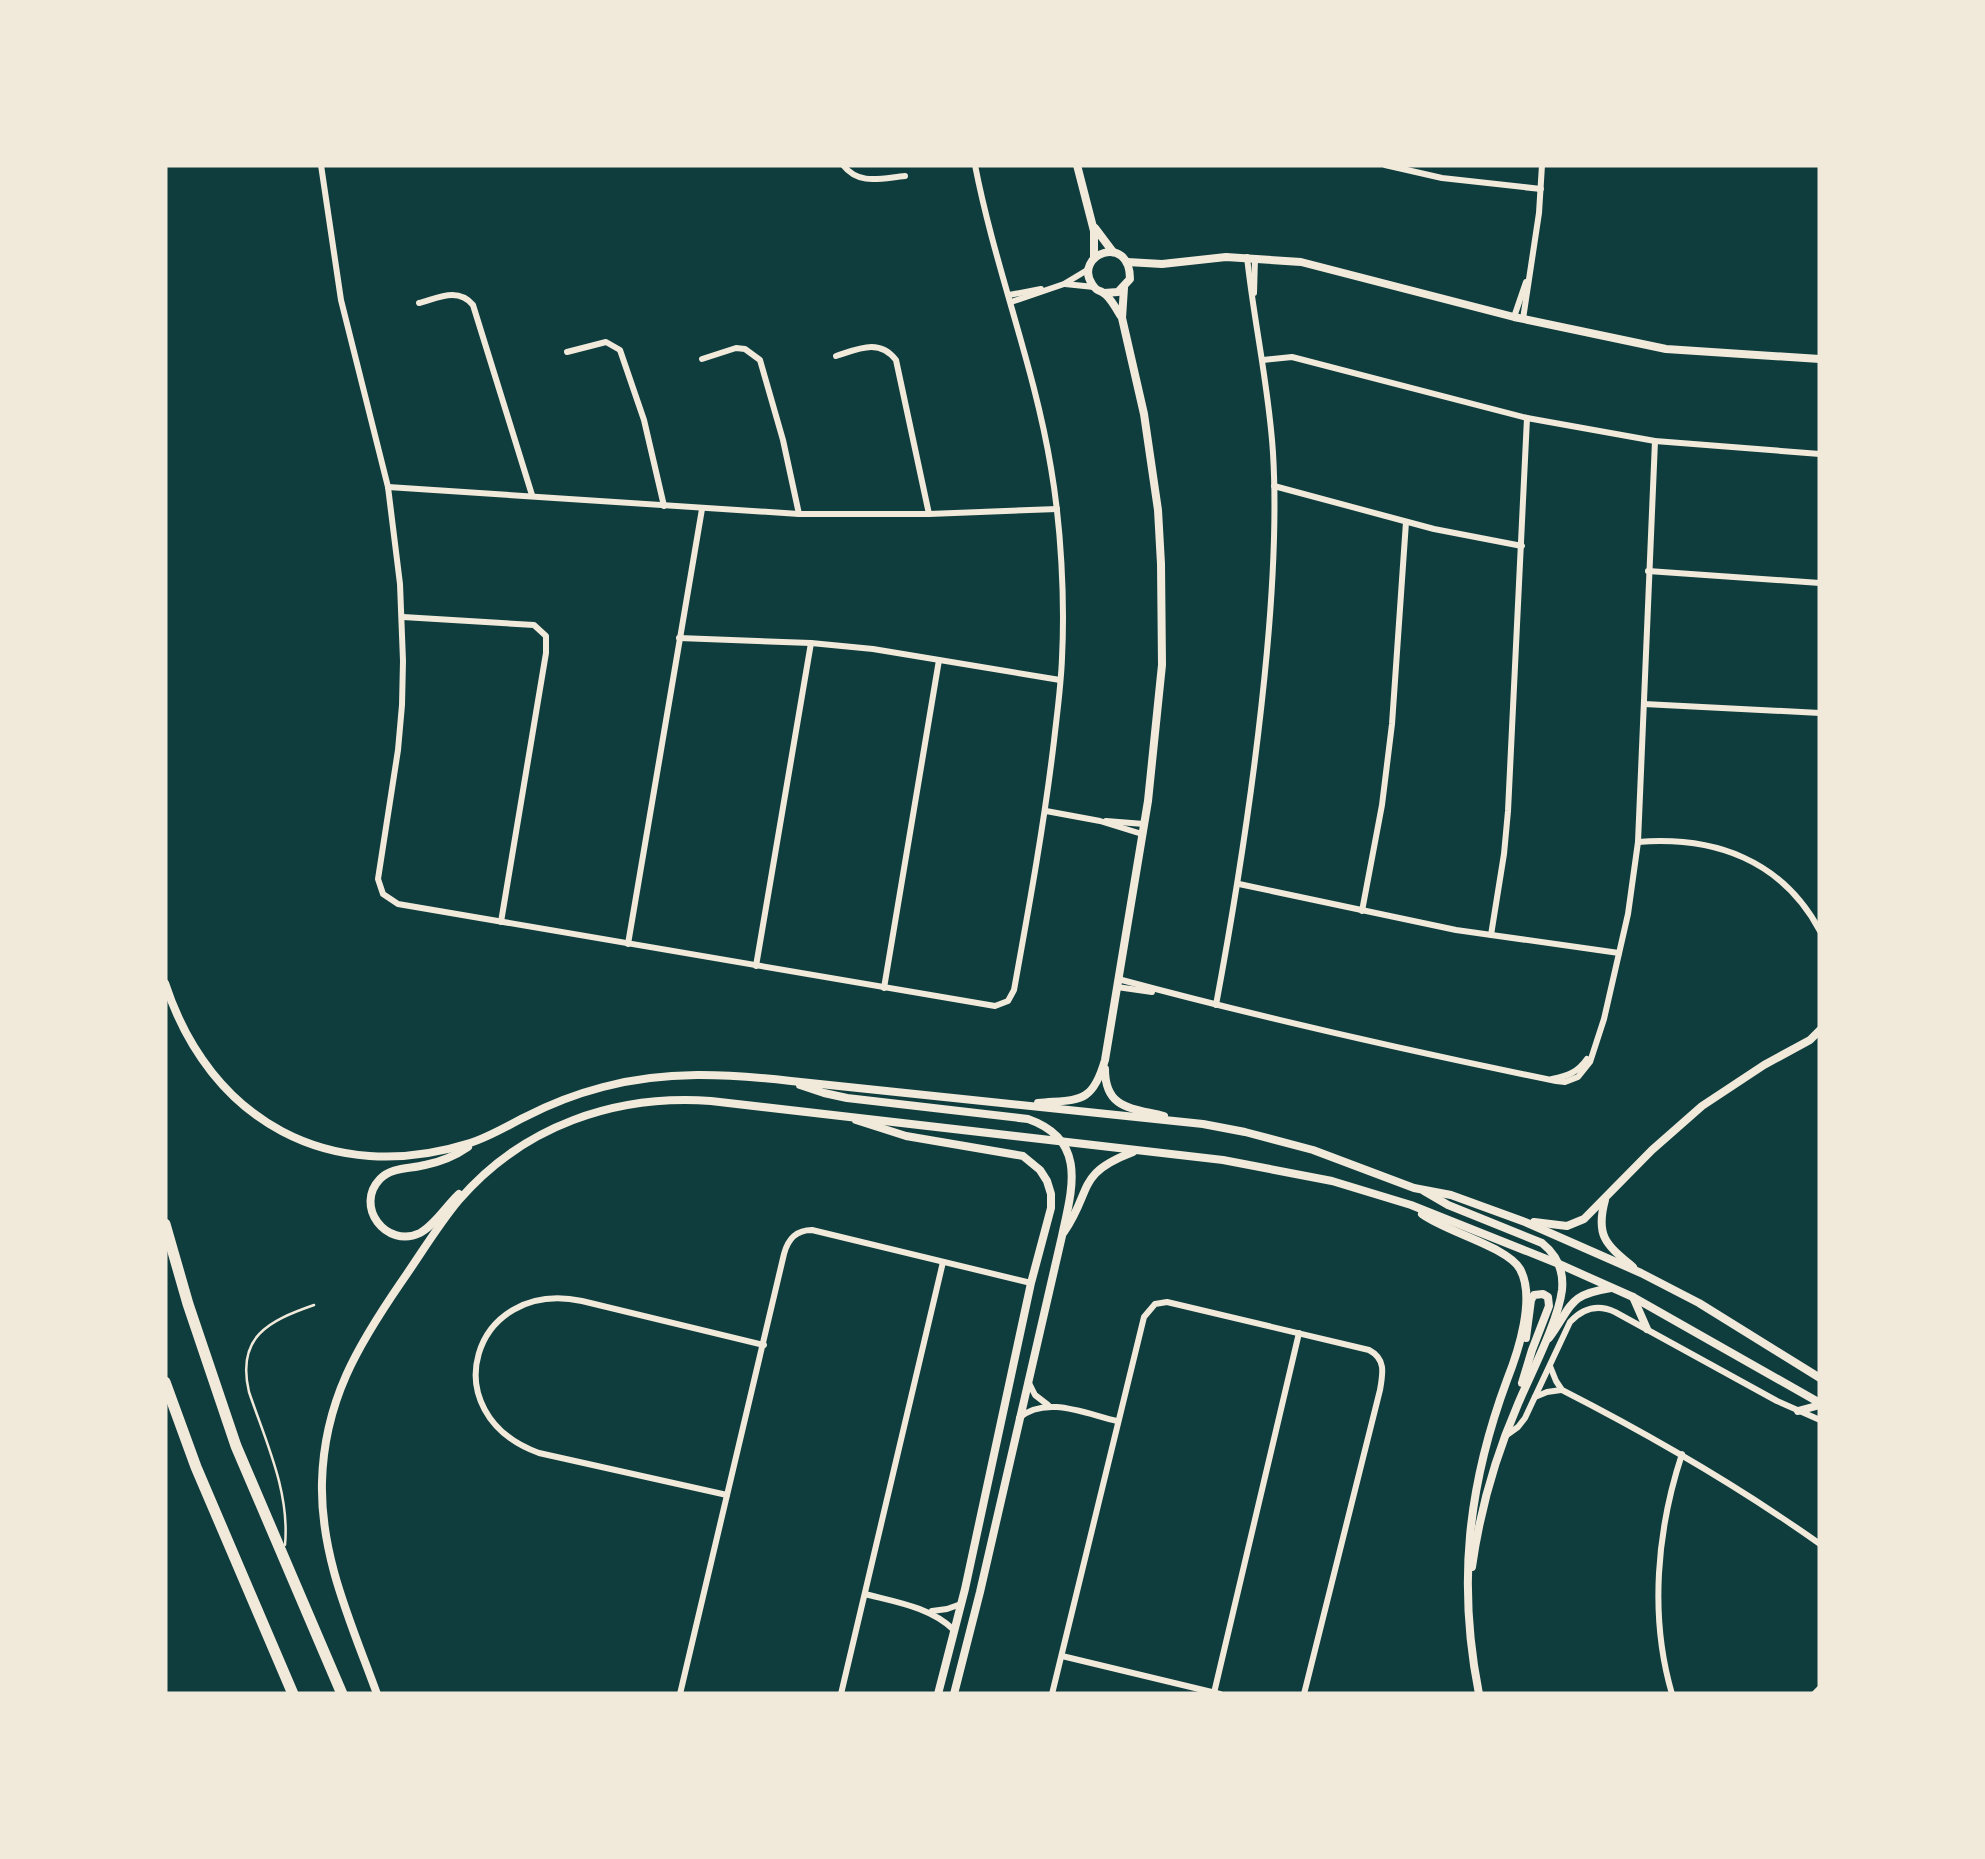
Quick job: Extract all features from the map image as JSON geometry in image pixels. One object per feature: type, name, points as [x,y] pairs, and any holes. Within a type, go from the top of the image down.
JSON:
[{"type":"highway","points":[[165,1224],[236,1446],[342,1694]]},
{"type":"highway","points":[[165,1382],[196,1467],[293,1694]]},
{"type":"street","points":[[320,165],[341,300],[388,486],[403,616],[398,750],[378,879],[384,894],[398,904],[987,1006],[1008,1001],[1014,990],[1046,812],[1062,645],[1057,510],[1037,394],[988,225],[975,165]]},
{"type":"street","points":[[844,165],[853,176],[862,179],[906,176]]},
{"type":"street","points":[[1077,165],[1092,222],[1094,258],[1088,275],[1094,287]]},
{"type":"street","points":[[1385,165],[1471,182],[1542,189]]},
{"type":"street","points":[[1519,318],[1529,276],[1542,165]]},
{"type":"street","points":[[1092,222],[1113,252],[1127,262],[1130,279]]},
{"type":"street","points":[[1094,258],[1113,252]]},
{"type":"street","points":[[1127,262],[1162,264],[1204,258],[1300,262],[1519,318],[1668,349],[1820,359]]},
{"type":"street","points":[[1216,1005],[1255,769],[1274,553],[1271,424],[1251,258]]},
{"type":"street","points":[[1104,293],[1118,292],[1130,279],[1162,264]]},
{"type":"street","points":[[1010,299],[1064,284],[1089,269]]},
{"type":"street","points":[[1064,284],[1094,287],[1104,293],[1122,318]]},
{"type":"street","points":[[1024,1105],[1071,1101],[1084,1096],[1098,1082],[1105,1060],[1143,829],[1162,665],[1161,564],[1152,462],[1122,318],[1124,288]]},
{"type":"street","points":[[419,304],[453,294],[473,305],[532,495]]},
{"type":"street","points":[[567,352],[606,342],[620,350],[644,420],[664,506]]},
{"type":"street","points":[[836,356],[873,346],[896,360],[929,514]]},
{"type":"street","points":[[702,359],[736,348],[745,349],[760,360],[799,514]]},
{"type":"street","points":[[1263,360],[1292,358],[1527,418],[1655,441],[1820,454]]},
{"type":"street","points":[[1492,935],[1508,811],[1527,418]]},
{"type":"street","points":[[1117,983],[1546,1080],[1565,1082],[1578,1077],[1588,1066],[1604,1019],[1638,842],[1655,441]]},
{"type":"street","points":[[388,486],[799,514],[1057,510]]},
{"type":"street","points":[[1274,486],[1463,536],[1522,546]]},
{"type":"street","points":[[628,944],[702,509]]},
{"type":"street","points":[[1362,911],[1392,724],[1406,522]]},
{"type":"street","points":[[1648,571],[1820,584]]},
{"type":"street","points":[[403,616],[524,624],[541,629],[546,636],[500,922]]},
{"type":"street","points":[[679,638],[810,642],[1061,680]]},
{"type":"street","points":[[756,966],[810,642]]},
{"type":"street","points":[[884,988],[938,660]]},
{"type":"street","points":[[1644,704],[1818,712]]},
{"type":"street","points":[[1046,812],[1143,829]]},
{"type":"street","points":[[1638,842],[1688,841],[1734,852],[1775,876],[1800,901],[1820,931]]},
{"type":"street","points":[[1238,884],[1492,935],[1619,953]]},
{"type":"street","points":[[165,983],[188,1040],[209,1072],[242,1106],[284,1133],[332,1150],[380,1156],[429,1153],[476,1141]]},
{"type":"street","points":[[1525,1222],[1573,1225],[1589,1216],[1652,1150],[1702,1106],[1764,1065],[1815,1039],[1820,1030]]},
{"type":"street","points":[[1105,1060],[1107,1087],[1129,1109],[1314,1150],[1525,1222],[1641,1273],[1725,1318],[1820,1378]]},
{"type":"street","points":[[1183,1121],[792,1080],[706,1074],[664,1076],[623,1082],[562,1100],[459,1153],[399,1169],[381,1178],[371,1196],[373,1216],[392,1234],[419,1233],[460,1192],[532,1140],[564,1122],[638,1102],[694,1100],[1139,1150],[1275,1169],[1332,1181],[1410,1205],[1633,1297],[1820,1404]]},
{"type":"street","points":[[792,1080],[847,1098],[1028,1119],[1044,1126],[1062,1143],[1071,1161],[1073,1180],[1062,1236],[954,1694]]},
{"type":"street","points":[[847,1116],[906,1136],[1016,1153],[1035,1164],[1048,1182],[1052,1201],[938,1694]]},
{"type":"street","points":[[1062,1236],[1092,1177],[1110,1162],[1139,1150]]},
{"type":"street","points":[[377,1694],[338,1587],[325,1534],[322,1480],[329,1425],[346,1373],[372,1324],[449,1213],[488,1171]]},
{"type":"street","points":[[1423,1190],[1448,1205],[1542,1242],[1554,1254],[1562,1275],[1560,1298],[1504,1437],[1484,1502],[1470,1586]]},
{"type":"street","points":[[1606,1200],[1601,1223],[1605,1241],[1641,1273]]},
{"type":"street","points":[[1410,1205],[1439,1225],[1502,1252],[1518,1265],[1525,1290],[1524,1326],[1517,1356]]},
{"type":"street","points":[[680,1694],[787,1244],[796,1234],[812,1230],[1031,1283]]},
{"type":"street","points":[[841,1694],[943,1262]]},
{"type":"street","points":[[1543,1346],[1575,1299],[1591,1291],[1612,1288]]},
{"type":"street","points":[[1479,1694],[1470,1622],[1469,1528],[1496,1412],[1527,1335],[1530,1300],[1543,1294],[1548,1297],[1549,1306],[1516,1407]]},
{"type":"street","points":[[1633,1297],[1647,1329]]},
{"type":"street","points":[[728,1495],[519,1446],[502,1434],[479,1399],[477,1360],[484,1340],[509,1312],[544,1298],[582,1301],[764,1346]]},
{"type":"street","points":[[1052,1694],[1144,1317],[1155,1304],[1167,1302],[1369,1350],[1380,1358],[1383,1368],[1304,1694]]},
{"type":"street","points":[[1504,1437],[1522,1423],[1567,1327],[1588,1309],[1599,1308],[1610,1310],[1777,1401],[1820,1420]]},
{"type":"street","points":[[1062,1656],[1217,1693],[1299,1333]]},
{"type":"street","points":[[1550,1366],[1562,1390],[1682,1454],[1820,1544]]},
{"type":"street","points":[[1028,1380],[1035,1396],[1049,1406]]},
{"type":"street","points":[[1535,1398],[1562,1390]]},
{"type":"street","points":[[1798,1410],[1820,1404]]},
{"type":"street","points":[[1020,1418],[1033,1409],[1049,1406],[1117,1421]]},
{"type":"street","points":[[1672,1694],[1664,1654],[1659,1579],[1666,1509],[1682,1454]]},
{"type":"street","points":[[864,1594],[925,1610],[954,1630]]},
{"type":"street","points":[[925,1610],[960,1604]]},
{"type":"street","points":[[1814,1694],[1820,1688]]},
{"type":"lane","points":[[284,1562],[282,1492],[245,1378],[246,1362],[250,1348],[269,1324],[314,1306]]}]
